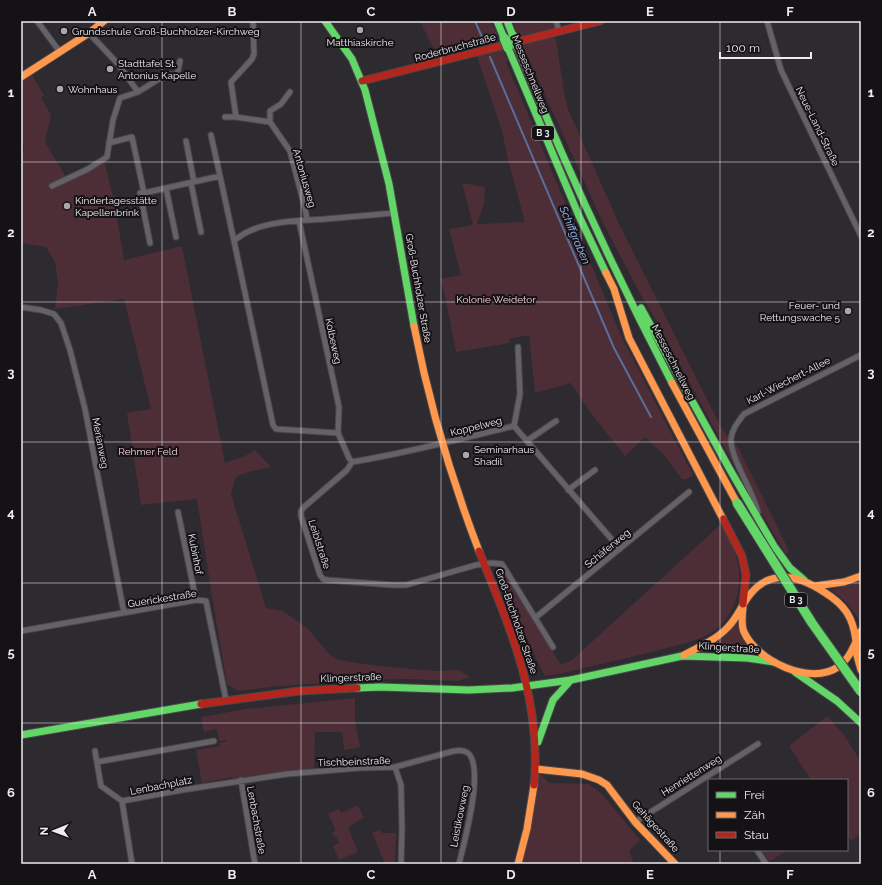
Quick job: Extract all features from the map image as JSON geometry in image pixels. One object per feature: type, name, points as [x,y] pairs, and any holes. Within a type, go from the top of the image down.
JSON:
[{"type":"main road","points":[[21,77],[89,33],[104,21]]},
{"type":"main road","name":"Groß-Buchholzer Straße","points":[[325,21],[354,63],[362,81],[382,150],[415,329],[427,386],[442,444],[462,505],[517,650],[527,686],[533,713],[536,746],[536,769],[528,828],[518,864]]},
{"type":"main road","name":"Messeschnellweg","points":[[497,21],[508,37],[579,216],[614,289]]},
{"type":"main road","name":"Messeschnellweg","points":[[507,21],[508,37]]},
{"type":"main road","name":"Roderbruchstraße","points":[[362,81],[600,21]]},
{"type":"main road","name":"Messeschnellweg","points":[[512,47],[547,120],[594,225],[644,329],[691,420],[737,503],[776,568],[843,669],[861,692]]},
{"type":"main road","points":[[594,225],[761,523],[782,557],[790,568],[804,580],[844,606],[855,629],[856,652],[861,670]]},
{"type":"main road","points":[[614,289],[644,329]]},
{"type":"main road","points":[[614,289],[629,338],[742,556],[746,575],[742,620],[745,633],[751,644],[759,652],[774,662],[795,672],[837,701],[861,723]]},
{"type":"main road","points":[[815,586],[844,582],[861,576]]},
{"type":"main road","points":[[743,604],[758,586],[770,579],[778,577],[804,580]]},
{"type":"main road","name":"Klingerstraße","points":[[682,656],[722,634],[733,623],[743,604]]},
{"type":"main road","points":[[795,672],[825,673],[837,668],[847,658],[861,631]]},
{"type":"main road","name":"Klingerstraße","points":[[21,734],[226,700],[278,693],[336,688],[380,687],[491,690],[571,680],[682,656],[747,658],[774,662]]},
{"type":"main road","points":[[536,746],[553,700],[571,680]]},
{"type":"main road","name":"Gehägestraße","points":[[536,769],[588,774],[607,785],[635,822],[675,864]]},
{"type":"street","points":[[37,21],[60,52]]},
{"type":"street","points":[[236,117],[231,82],[252,59],[254,54],[253,21]]},
{"type":"street","points":[[556,21],[559,31]]},
{"type":"street","name":"Neue-Land-Straße","points":[[766,21],[781,70],[861,236]]},
{"type":"street","points":[[89,33],[118,64],[138,92]]},
{"type":"street","points":[[52,186],[88,169],[107,157],[113,120],[120,98],[138,92],[167,74],[176,75],[180,61]]},
{"type":"street","points":[[225,117],[236,117],[270,122],[270,111],[281,104],[290,92]]},
{"type":"street","name":"Antoniusweg","points":[[270,122],[290,151],[305,208],[306,220]]},
{"type":"street","points":[[211,135],[273,425],[276,429],[338,433]]},
{"type":"street","points":[[109,143],[132,137],[144,193]]},
{"type":"street","points":[[186,141],[201,232]]},
{"type":"street","points":[[150,242],[140,194],[220,176]]},
{"type":"street","points":[[166,188],[176,237]]},
{"type":"street","points":[[234,241],[245,234],[268,225],[306,220],[394,213]]},
{"type":"street","name":"Kolbeweg","points":[[299,221],[339,407],[338,433],[352,462]]},
{"type":"street","name":"Merianweg","points":[[21,307],[54,314],[61,322],[70,350],[85,409],[124,613]]},
{"type":"street","name":"Koppelweg","points":[[514,426],[520,394],[518,347]]},
{"type":"street","name":"Karl-Wiechert-Allee","points":[[761,523],[755,501],[733,452],[731,437],[734,427],[744,414],[861,355]]},
{"type":"street","points":[[528,440],[556,421]]},
{"type":"street","name":"Koppelweg","points":[[442,444],[514,426]]},
{"type":"street","name":"Koppelweg","points":[[514,426],[528,440],[568,490],[620,549]]},
{"type":"street","points":[[352,462],[442,444]]},
{"type":"street","name":"Leiblstraße","points":[[352,462],[347,470],[301,511],[320,575],[323,579],[406,585],[485,564]]},
{"type":"street","points":[[568,490],[595,470]]},
{"type":"street","name":"Schäferweg","points":[[535,618],[689,492]]},
{"type":"street","name":"Kubinhof","points":[[178,512],[196,600]]},
{"type":"street","name":"Groß-Buchholzer Straße","points":[[485,564],[497,562],[502,564],[553,648]]},
{"type":"street","name":"Guerickestraße","points":[[21,631],[196,600],[206,601],[226,700]]},
{"type":"street","points":[[97,762],[214,741]]},
{"type":"street","name":"Henriettenweg","points":[[710,778],[758,744]]},
{"type":"street","name":"Leistikowweg","points":[[395,767],[458,750],[468,753],[472,758],[475,770],[475,786],[459,864]]},
{"type":"street","name":"Lenbachplatz","points":[[95,751],[101,786],[122,802],[241,780]]},
{"type":"street","name":"Tischbeinstraße","points":[[241,780],[323,770],[395,767],[401,785],[401,864]]},
{"type":"street","name":"Henriettenweg","points":[[635,822],[708,779]]},
{"type":"street","name":"Lenbachstraße","points":[[241,780],[255,864]]},
{"type":"street","points":[[122,802],[132,864]]},
{"type":"street","points":[[758,851],[766,864]]},
{"type":"green space","points":[[420,21],[490,21],[499,38],[438,58]]},
{"type":"green space","points":[[514,21],[556,21],[559,31],[553,33],[556,40],[568,109],[620,226],[722,429],[739,449],[789,551],[786,554],[744,484],[603,223],[527,55],[526,56],[513,23]]},
{"type":"green space","name":"Kolonie Weidetor","points":[[503,49],[508,61],[506,62],[622,338],[693,475],[687,479],[682,479],[663,454],[645,437],[625,456],[590,412],[571,383],[535,393],[529,335],[509,339],[510,343],[456,352],[445,296],[440,279],[461,275],[449,229],[473,225],[462,183],[485,187],[484,204],[477,224],[525,222],[508,160],[502,131],[477,56]]},
{"type":"green space","name":"Rehmer Feld","points":[[31,73],[44,95],[41,98],[51,115],[45,142],[66,177],[88,166],[103,156],[115,205],[124,260],[182,246],[225,463],[245,456],[255,450],[271,467],[248,472],[236,477],[231,494],[266,608],[283,611],[296,620],[308,629],[330,655],[338,660],[379,666],[435,671],[458,670],[471,677],[458,681],[408,679],[365,680],[280,686],[238,691],[227,684],[197,499],[141,505],[127,413],[151,409],[124,299],[55,309],[58,285],[55,262],[46,247],[21,243],[21,158],[24,146],[21,141],[21,80]]},
{"type":"green space","points":[[720,525],[727,534],[735,554],[739,567],[739,580],[737,597],[734,605],[720,626],[699,639],[682,644],[559,674],[545,676],[496,569],[500,568],[504,570],[561,665],[572,660]]},
{"type":"green space","points":[[861,581],[861,623],[848,605],[831,590]]},
{"type":"green space","points":[[737,623],[743,639],[754,653],[719,651],[695,653],[718,641]]},
{"type":"green space","points":[[355,698],[355,722],[360,747],[344,750],[342,732],[315,732],[314,768],[232,779],[232,777],[202,783],[196,750],[220,746],[219,743],[227,741],[219,741],[217,729],[204,732],[201,717],[246,709]]},
{"type":"green space","points":[[827,716],[844,735],[861,762],[861,834],[851,841],[848,836],[848,779],[810,779],[789,746]]},
{"type":"green space","points":[[537,770],[549,783],[589,784],[603,795],[640,840],[629,851],[634,864],[518,864]]},
{"type":"green space","points":[[358,805],[364,818],[348,827],[358,852],[339,860],[333,846],[339,843],[336,836],[334,837],[332,833],[335,831],[335,828],[328,814],[339,809],[341,813]]},
{"type":"green space","points":[[380,830],[382,833],[396,833],[395,864],[385,864],[372,833]]},
{"type":"green space","points":[[763,851],[786,851],[771,861],[768,860]]},
{"type":"waterway","name":"Schiffgraben","points":[[475,21],[484,42]]},
{"type":"waterway","name":"Schiffgraben","points":[[490,57],[614,348],[651,417]]},
{"type":"traffic: fast","points":[[325,21],[352,59],[365,90],[389,184],[414,326]]},
{"type":"traffic: fast","points":[[497,21],[504,38]]},
{"type":"traffic: fast","points":[[507,21],[513,36]]},
{"type":"traffic: fast","points":[[513,36],[517,46]]},
{"type":"traffic: fast","points":[[504,38],[508,48]]},
{"type":"traffic: fast","points":[[517,46],[590,216],[672,383]]},
{"type":"traffic: fast","points":[[508,48],[579,216],[606,273]]},
{"type":"traffic: fast","points":[[641,308],[729,468],[774,546],[790,568],[804,580]]},
{"type":"traffic: fast","points":[[737,503],[812,623],[861,692]]},
{"type":"traffic: fast","points":[[357,688],[380,687],[469,690],[512,688],[571,680],[682,656],[747,658],[774,662]]},
{"type":"traffic: fast","points":[[795,672],[837,701],[861,723]]},
{"type":"traffic: fast","points":[[538,742],[553,700],[571,680]]},
{"type":"traffic: fast","points":[[21,735],[201,704]]},
{"type":"traffic: slow","points":[[21,77],[89,33],[104,21]]},
{"type":"traffic: slow","points":[[606,273],[614,289],[629,338],[723,519]]},
{"type":"traffic: slow","points":[[414,326],[434,412],[450,468],[479,551]]},
{"type":"traffic: slow","points":[[672,383],[737,503]]},
{"type":"traffic: slow","points":[[815,586],[844,582],[861,576]]},
{"type":"traffic: slow","points":[[684,655],[707,643],[723,632],[734,620],[748,597],[756,588],[774,578],[784,577],[794,578],[814,586],[843,607],[853,625],[856,641]]},
{"type":"traffic: slow","points":[[743,608],[743,629],[751,643],[772,661],[785,668],[799,672],[813,674],[826,672],[838,667],[846,660],[861,631]]},
{"type":"traffic: slow","points":[[856,641],[856,652],[861,670]]},
{"type":"traffic: slow","points":[[536,769],[582,774],[599,780],[607,785],[635,822],[675,864]]},
{"type":"traffic: slow","points":[[518,864],[527,829],[534,785]]},
{"type":"traffic: jam","points":[[362,81],[600,21]]},
{"type":"traffic: jam","points":[[723,519],[742,556],[746,575],[743,604]]},
{"type":"traffic: jam","points":[[479,551],[512,636],[528,693],[533,723],[535,753],[534,785]]},
{"type":"traffic: jam","points":[[201,704],[299,691],[357,688]]},
{"type":"place","name":"Matthiaskirche","points":[[360,30]]},
{"type":"place","name":"Grundschule Groß-Buchholzer-Kirchweg","points":[[64,31]]},
{"type":"place","name":"Stadttafel St. Antonius Kapelle","points":[[110,69]]},
{"type":"place","name":"Wohnhaus","points":[[60,89]]},
{"type":"place","name":"Kindertagesstätte Kapellenbrink","points":[[67,206]]},
{"type":"place","name":"Feuer- und Rettungswache 5","points":[[848,311]]},
{"type":"place","name":"Seminarhaus Shadil","points":[[466,455]]}]
